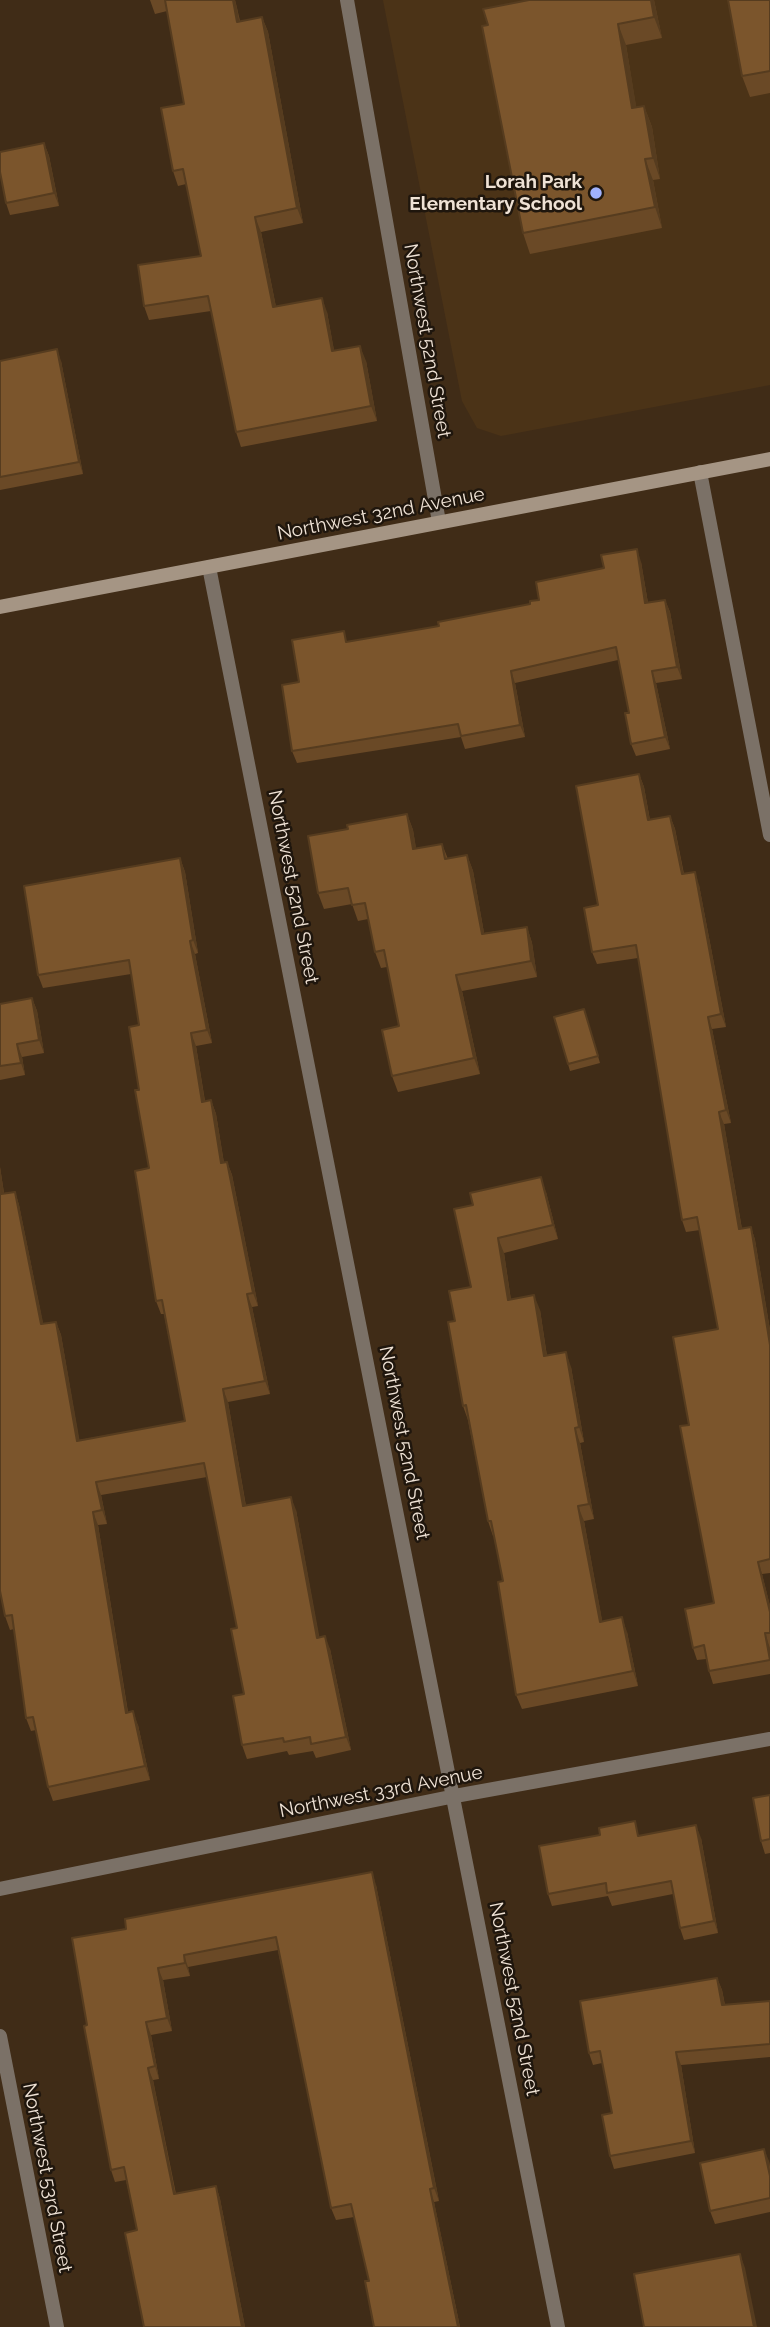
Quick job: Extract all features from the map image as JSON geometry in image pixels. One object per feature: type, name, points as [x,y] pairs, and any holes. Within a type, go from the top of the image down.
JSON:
[{"type":"main road","name":"Northwest 32nd Avenue","points":[[0,607],[770,459]]},
{"type":"street","name":"Northwest 52nd Street","points":[[347,0],[439,523]]},
{"type":"street","points":[[699,472],[770,835]]},
{"type":"street","name":"Northwest 52nd Street","points":[[209,567],[455,1796],[558,2327]]},
{"type":"street","name":"Northwest 33rd Avenue","points":[[0,1889],[455,1796],[770,1739]]},
{"type":"street","name":"Northwest 53rd Street","points":[[0,2036],[57,2327]]},
{"type":"shaded area","name":"Lorah Park Elementary School","points":[[383,0],[770,0],[770,385],[501,436],[477,428],[462,401]]},
{"type":"building","points":[[165,0],[233,0],[237,22],[262,17],[297,208],[255,217],[273,307],[322,298],[332,351],[360,346],[371,406],[236,432],[208,296],[144,306],[138,265],[201,256],[183,169],[173,171],[161,108],[184,104]]},
{"type":"building","points":[[529,0],[651,0],[654,17],[618,24],[632,108],[644,106],[653,158],[645,159],[655,207],[523,233],[482,26],[488,25],[483,9]]},
{"type":"building","points":[[728,0],[770,0],[770,71],[742,76]]},
{"type":"building","points":[[44,143],[54,193],[6,203],[0,172],[0,152]]},
{"type":"building","points":[[57,349],[79,462],[0,477],[0,361]]},
{"type":"building","points":[[637,549],[645,603],[665,600],[677,667],[652,671],[665,737],[631,744],[625,713],[629,713],[616,647],[511,671],[520,725],[461,736],[458,724],[292,751],[282,685],[299,682],[292,640],[344,631],[346,642],[439,626],[438,622],[530,604],[530,601],[539,600],[536,582],[604,568],[601,555]]},
{"type":"building","points":[[639,774],[648,820],[670,816],[682,874],[695,872],[721,1014],[708,1017],[726,1110],[719,1112],[739,1229],[751,1227],[770,1345],[770,1559],[758,1562],[770,1612],[770,1633],[765,1633],[770,1660],[709,1671],[704,1645],[693,1648],[685,1609],[714,1603],[680,1426],[689,1425],[673,1337],[718,1329],[697,1217],[682,1220],[636,945],[592,952],[584,908],[598,905],[576,786]]},
{"type":"building","points":[[407,814],[413,849],[442,844],[445,859],[467,855],[482,934],[527,927],[531,961],[456,975],[474,1058],[392,1076],[382,1030],[399,1026],[384,950],[375,952],[365,903],[352,905],[348,888],[318,893],[308,836],[348,829],[347,825]]},
{"type":"building","points":[[180,858],[193,940],[190,941],[207,1030],[191,1033],[202,1102],[211,1100],[221,1163],[227,1162],[253,1293],[247,1294],[265,1381],[223,1389],[243,1506],[291,1497],[317,1638],[325,1636],[346,1737],[311,1744],[310,1737],[284,1742],[283,1738],[242,1745],[233,1696],[244,1694],[231,1629],[237,1628],[204,1463],[96,1482],[102,1510],[93,1512],[126,1713],[133,1711],[145,1766],[48,1787],[33,1717],[26,1718],[12,1615],[5,1616],[0,1591],[0,1185],[1,1194],[15,1192],[41,1324],[56,1322],[77,1441],[185,1421],[162,1300],[156,1301],[135,1171],[149,1168],[135,1090],[139,1090],[129,1027],[139,1025],[129,960],[38,975],[24,886]]},
{"type":"building","points":[[32,998],[39,1040],[17,1044],[21,1063],[0,1066],[0,1004]]},
{"type":"building","points":[[584,1009],[598,1056],[568,1064],[554,1017]]},
{"type":"building","points":[[541,1177],[553,1225],[498,1238],[508,1300],[534,1295],[544,1356],[566,1352],[579,1427],[575,1428],[589,1504],[578,1506],[600,1622],[622,1617],[633,1671],[516,1695],[498,1582],[503,1581],[491,1521],[488,1521],[466,1405],[463,1406],[448,1322],[455,1321],[449,1291],[471,1287],[454,1209],[473,1205],[470,1193]]},
{"type":"building","points":[[770,1795],[770,1839],[761,1841],[753,1798]]},
{"type":"building","points":[[635,1821],[638,1836],[696,1825],[714,1921],[680,1928],[671,1881],[607,1893],[606,1883],[548,1894],[539,1846],[600,1835],[599,1828]]},
{"type":"building","points":[[372,1872],[434,2188],[430,2189],[458,2327],[374,2327],[365,2281],[369,2281],[351,2204],[331,2208],[276,1937],[184,1955],[185,1963],[158,1968],[167,2018],[146,2022],[155,2066],[148,2068],[174,2194],[216,2186],[242,2327],[144,2327],[125,2233],[137,2230],[124,2167],[111,2170],[84,2026],[87,2025],[72,1938],[126,1929],[125,1919]]},
{"type":"building","points":[[717,1978],[722,2005],[770,2001],[770,2044],[676,2052],[691,2141],[610,2156],[602,2115],[612,2113],[600,2051],[589,2053],[580,2001]]},
{"type":"building","points":[[764,2149],[770,2176],[770,2198],[710,2211],[700,2163]]},
{"type":"building","points":[[740,2254],[754,2327],[644,2327],[634,2274]]},
{"type":"place","name":"Lorah Park Elementary School","points":[[596,193]]}]
